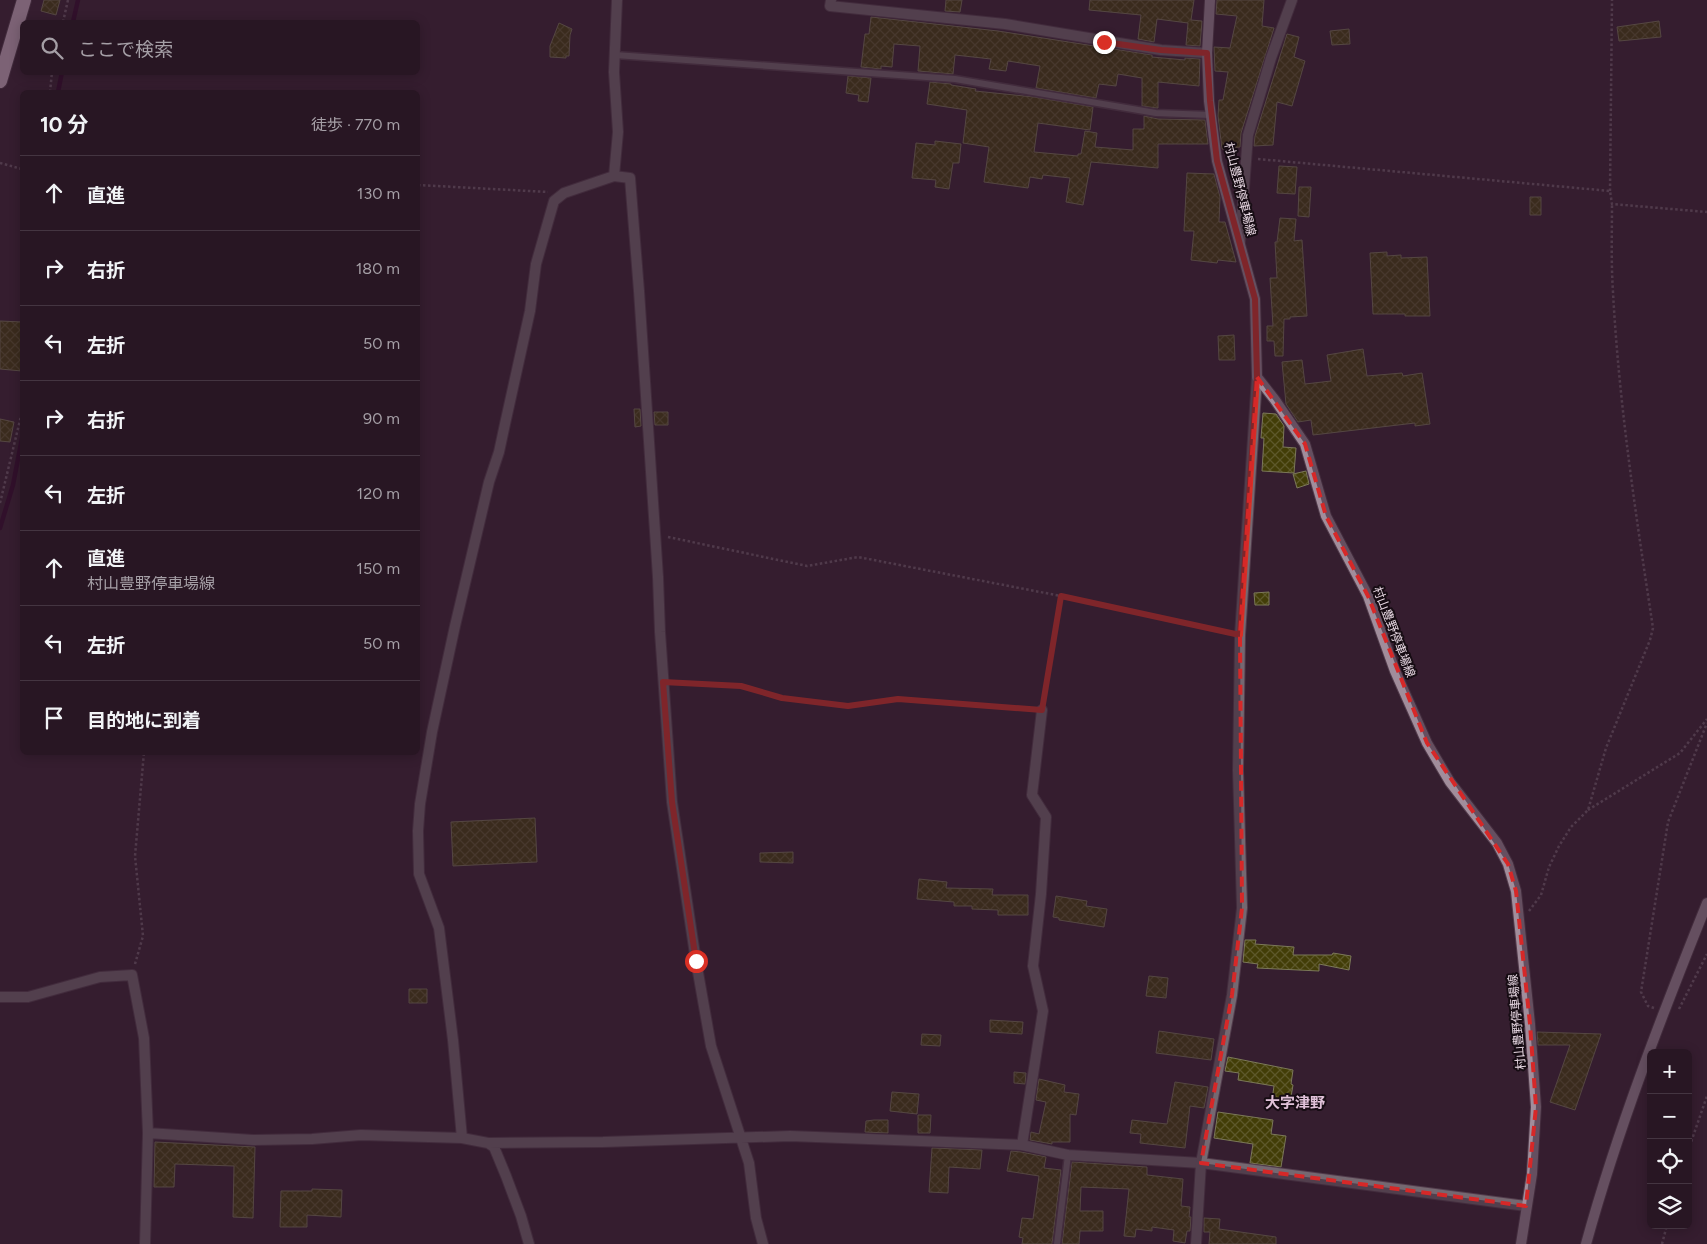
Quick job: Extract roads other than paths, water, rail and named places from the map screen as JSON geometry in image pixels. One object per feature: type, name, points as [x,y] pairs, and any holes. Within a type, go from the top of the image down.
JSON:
[{"type":"highway","points":[[0,81],[24,0]]},
{"type":"main road","name":"村山豊野停車場線","points":[[1210,0],[1207,53],[1211,115],[1217,161],[1255,299],[1257,377],[1305,444],[1326,516],[1368,596],[1395,671],[1427,743],[1450,782],[1497,844],[1508,864],[1516,891],[1530,1024],[1536,1106],[1532,1174],[1521,1244]]},
{"type":"main road","points":[[1586,1244],[1603,1183],[1664,1010],[1707,903]]},
{"type":"street","points":[[614,176],[618,132],[615,55],[617,0]]},
{"type":"street","points":[[831,0],[830,6],[1006,24],[1161,50],[1207,53]]},
{"type":"street","points":[[1240,242],[1248,136],[1292,0]]},
{"type":"street","points":[[462,1138],[453,1040],[439,928],[419,874],[418,831],[420,804],[434,725],[455,626],[489,482],[499,452],[530,311],[536,264],[554,201],[564,193],[614,176],[630,178],[672,802],[711,1046],[749,1163],[756,1218],[763,1244]]},
{"type":"street","points":[[1196,1244],[1201,1164],[1232,995],[1242,908],[1238,770],[1240,635],[1257,377]]},
{"type":"street","points":[[1022,1145],[1043,1011],[1033,966],[1041,894],[1046,817],[1032,795],[1042,710]]},
{"type":"street","points":[[0,997],[28,998],[100,977],[132,974],[144,1038],[148,1133],[145,1244]]},
{"type":"street","points":[[148,1133],[254,1140],[312,1139],[361,1135],[462,1138],[488,1143],[603,1142],[800,1136],[1022,1145],[1068,1155],[1201,1164],[1526,1206]]},
{"type":"street","points":[[488,1143],[494,1148],[506,1176],[529,1244]]},
{"type":"lane","points":[[615,55],[955,79],[1156,113],[1211,115]]},
{"type":"lane","points":[[1057,1244],[1068,1155]]},
{"type":"waterway","points":[[73,20],[78,0]]},
{"type":"waterway","points":[[58,90],[61,75]]},
{"type":"waterway","points":[[0,528],[13,485],[20,448]]},
{"type":"district","name":"大字津野","points":[[1295,1103]]}]
